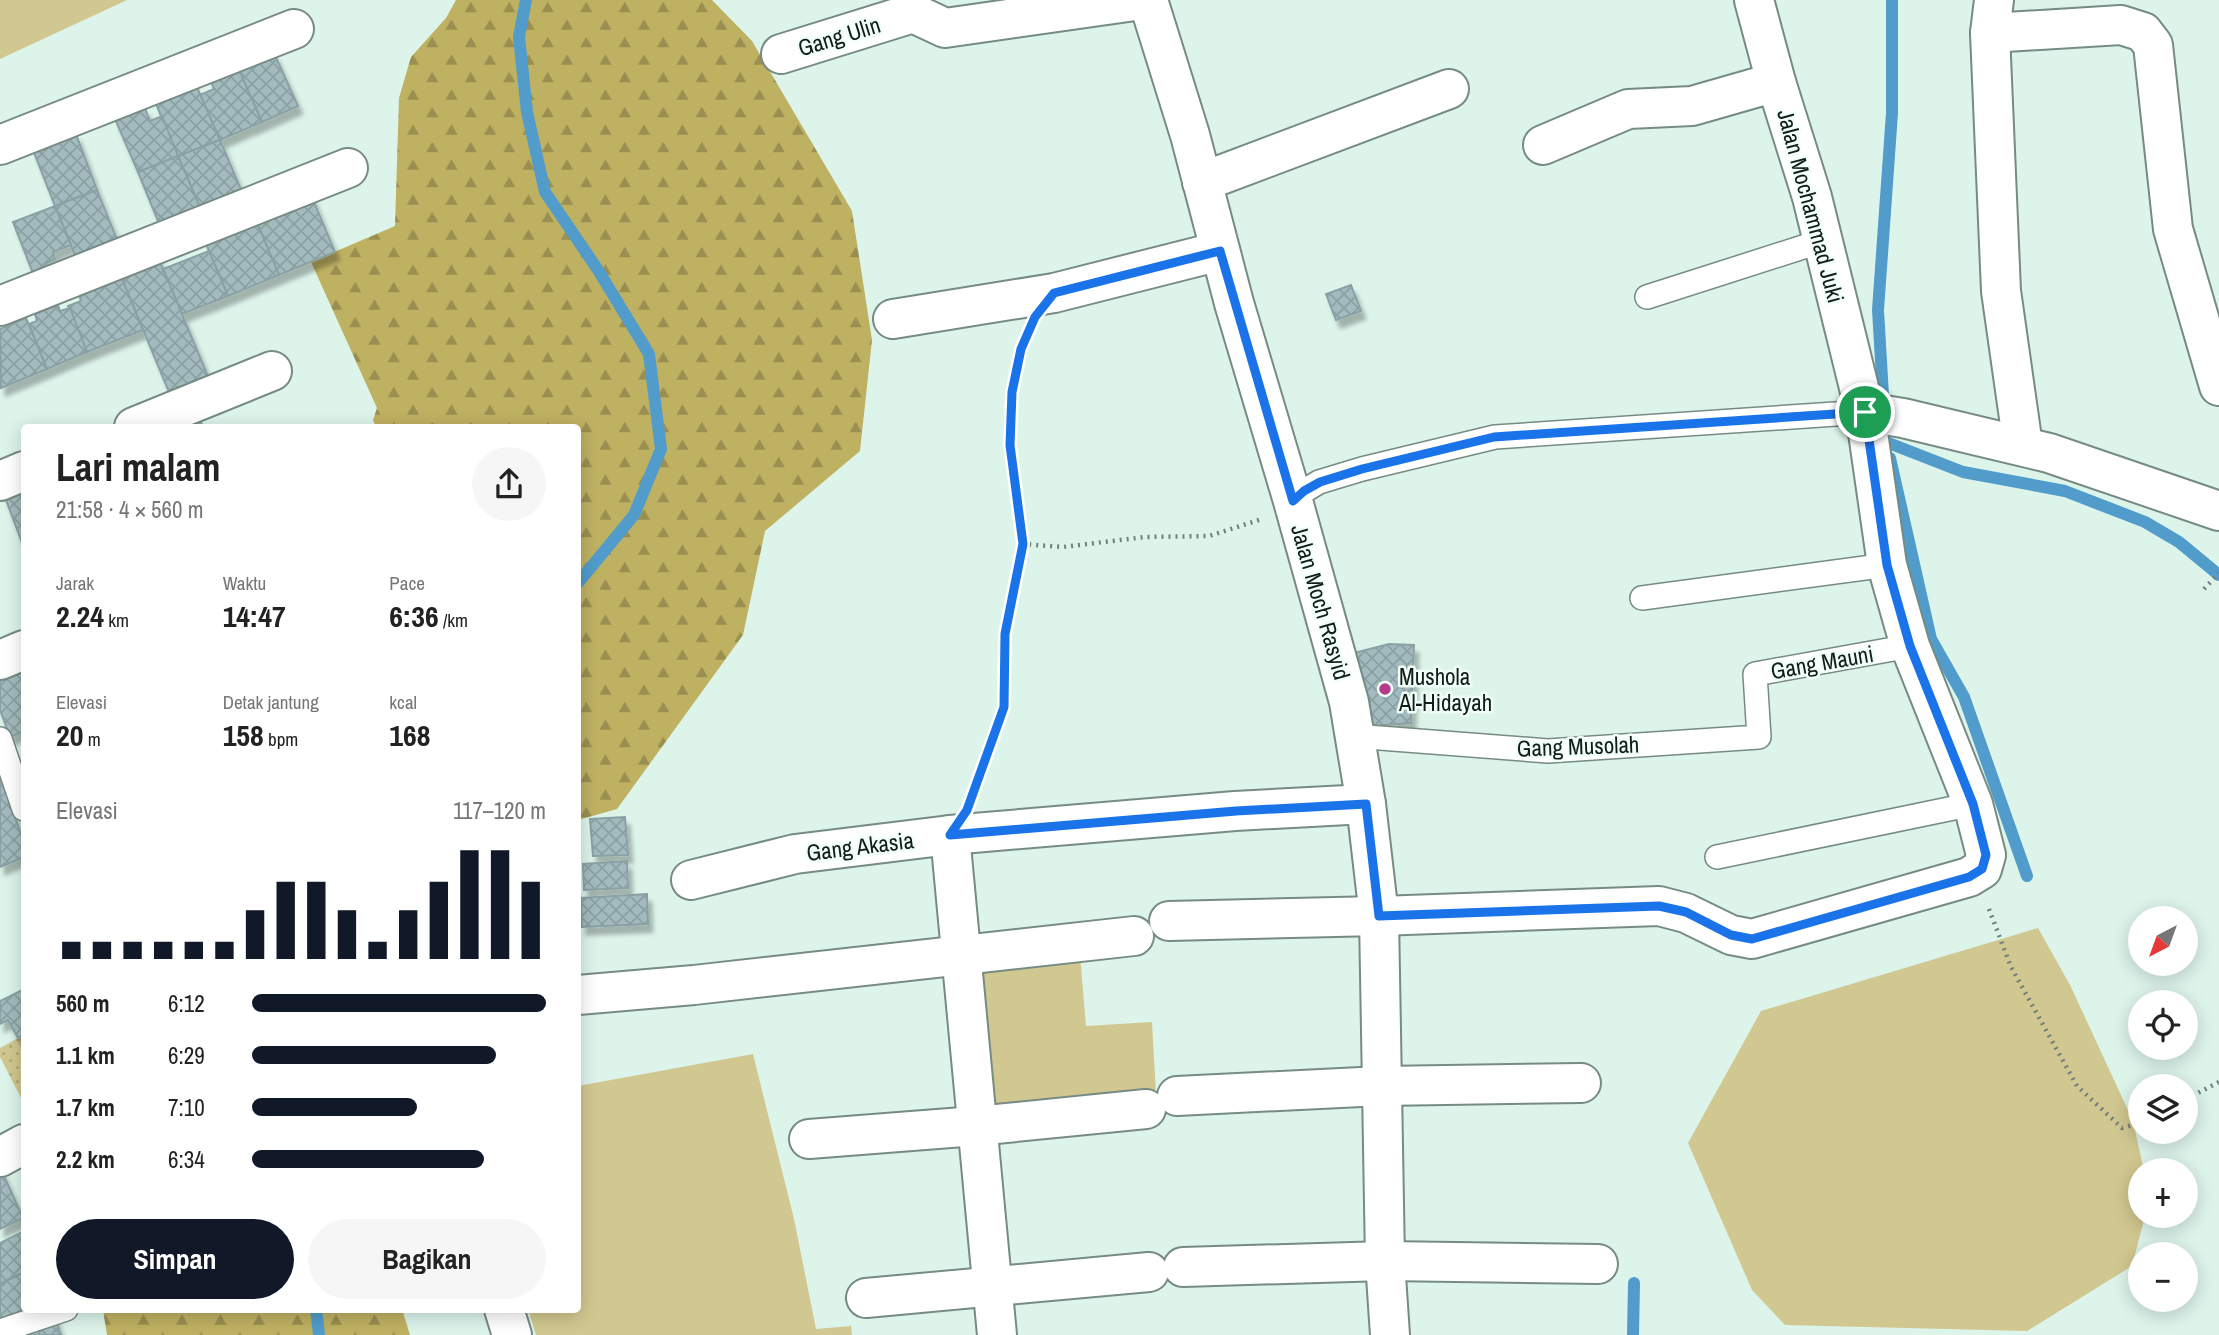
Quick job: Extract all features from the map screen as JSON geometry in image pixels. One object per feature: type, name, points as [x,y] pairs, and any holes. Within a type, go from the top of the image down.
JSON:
[{"type":"street","name":"Gang Ulin","points":[[781,54],[913,13],[945,28],[1145,0]]},
{"type":"street","name":"Jalan Moch Rasyid","points":[[1145,0],[1190,135],[1238,316],[1349,702],[1366,804],[1379,916],[1385,1261],[1390,1335]]},
{"type":"street","name":"Jalan Mochammad Juki","points":[[1754,0],[1812,197],[1822,241],[1880,414],[1887,565],[1910,646],[1973,804],[1986,855],[1982,869],[1975,873]]},
{"type":"street","points":[[2024,446],[2001,291],[1992,16],[2121,25],[2143,32],[2153,45],[2173,229],[2219,386]]},
{"type":"street","points":[[0,145],[294,29]]},
{"type":"street","points":[[1543,145],[1628,109],[1692,106],[1776,82]]},
{"type":"street","points":[[1202,182],[1449,89]]},
{"type":"street","points":[[0,306],[348,168]]},
{"type":"street","points":[[893,319],[1054,293],[1220,251]]},
{"type":"street","points":[[142,424],[272,372]]},
{"type":"street","points":[[1880,414],[2024,446],[2219,511]]},
{"type":"street","points":[[0,481],[21,472]]},
{"type":"street","points":[[0,660],[21,651]]},
{"type":"street","name":"Gang Akasia","points":[[691,880],[795,854],[950,835],[1236,811],[1366,804]]},
{"type":"street","points":[[950,835],[997,1335]]},
{"type":"street","points":[[1169,921],[1659,906],[1686,912],[1731,935],[1752,939],[1969,877],[1975,873]]},
{"type":"street","points":[[581,995],[694,985],[1134,936]]},
{"type":"street","points":[[808,1139],[976,1126],[1161,1102],[1381,1086],[1581,1083]]},
{"type":"street","points":[[0,1157],[21,1145]]},
{"type":"street","points":[[866,1298],[1166,1269],[1385,1261],[1598,1265]]},
{"type":"street","points":[[505,1313],[512,1335]]},
{"type":"lane","points":[[1647,297],[1822,241]]},
{"type":"lane","points":[[1293,501],[1320,482],[1494,437],[1880,414]]},
{"type":"lane","points":[[1642,598],[1887,565]]},
{"type":"lane","name":"Gang Mauni","points":[[1759,737],[1755,674],[1910,646]]},
{"type":"lane","name":"Gang Musolah","points":[[1354,736],[1548,751],[1759,737]]},
{"type":"lane","points":[[0,739],[5,766],[21,801]]},
{"type":"lane","points":[[1717,857],[1973,804]]},
{"type":"lane","points":[[0,1331],[54,1313]]},
{"type":"path","points":[[950,835],[967,810],[1004,707],[1005,634],[1023,544],[1010,445],[1012,392],[1025,339],[1035,317],[1054,293]]},
{"type":"path","points":[[1023,544],[1063,547],[1144,537],[1209,536],[1255,522],[1293,501]]},
{"type":"path","points":[[2204,589],[2219,573]]},
{"type":"path","points":[[1975,873],[2011,967],[2077,1086],[2122,1128],[2128,1127]]},
{"type":"path","points":[[2198,1093],[2219,1082]]},
{"type":"shaded area","points":[[0,0],[127,0],[0,59]]},
{"type":"shaded area","points":[[2038,928],[2070,985],[2128,1110],[2128,1144],[2138,1144],[2141,1158],[2128,1158],[2128,1228],[2142,1228],[2138,1242],[2128,1242],[2128,1268],[2027,1331],[1785,1325],[1752,1290],[1688,1143],[1761,1011]]},
{"type":"shaded area","points":[[1080,955],[1086,1026],[1152,1022],[1156,1094],[991,1111],[977,966]]},
{"type":"shaded area","points":[[21,1037],[21,1098],[0,1057],[0,1048]]},
{"type":"shaded area","points":[[753,1054],[794,1219],[816,1329],[851,1326],[852,1335],[536,1335],[529,1313],[581,1313],[581,1085]]},
{"type":"green space","points":[[456,0],[712,0],[752,41],[852,211],[872,340],[860,451],[765,531],[743,635],[617,809],[581,819],[581,424],[375,424],[373,420],[377,408],[311,262],[395,226],[399,98],[411,57],[446,18]]},
{"type":"green space","points":[[103,1313],[403,1313],[410,1335],[107,1335]]},
{"type":"building","points":[[274,53],[298,106],[262,122],[238,68]]},
{"type":"building","points":[[238,68],[262,122],[220,140],[200,95],[214,89],[210,79]]},
{"type":"building","points":[[197,87],[220,140],[178,156],[156,104]]},
{"type":"building","points":[[145,108],[150,121],[162,116],[178,156],[138,172],[115,119]]},
{"type":"building","points":[[76,134],[97,190],[55,206],[33,150]]},
{"type":"building","points":[[220,140],[242,192],[201,210],[178,156]]},
{"type":"building","points":[[178,156],[203,214],[162,231],[138,172]]},
{"type":"building","points":[[97,190],[120,247],[78,263],[55,206]]},
{"type":"building","points":[[311,195],[335,252],[279,275],[255,218]]},
{"type":"building","points":[[55,206],[71,245],[53,252],[55,259],[46,263],[50,276],[36,281],[13,222]]},
{"type":"building","points":[[255,218],[279,275],[228,296],[204,239]]},
{"type":"building","points":[[209,251],[228,296],[182,314],[163,269]]},
{"type":"building","points":[[158,257],[210,381],[171,397],[120,274]]},
{"type":"building","points":[[120,274],[143,330],[87,352],[68,306],[81,301],[78,291]]},
{"type":"building","points":[[1351,285],[1361,311],[1336,320],[1326,294]]},
{"type":"building","points":[[58,305],[60,311],[70,308],[87,352],[47,369],[29,324],[37,321],[35,314]]},
{"type":"building","points":[[26,318],[47,369],[1,388],[0,329]]},
{"type":"building","points":[[199,418],[202,424],[186,424]]},
{"type":"building","points":[[21,483],[21,540],[3,492]]},
{"type":"building","name":"Mushola Al-Hidayah","points":[[1389,644],[1414,645],[1411,723],[1372,726],[1346,655]]},
{"type":"building","points":[[21,667],[21,732],[10,737],[0,710],[0,676]]},
{"type":"building","points":[[0,776],[21,834],[21,858],[0,867]]},
{"type":"building","points":[[625,817],[628,855],[593,856],[590,819]]},
{"type":"building","points":[[627,861],[628,888],[584,890],[583,864]]},
{"type":"building","points":[[647,894],[648,924],[582,927],[581,898]]},
{"type":"building","points":[[21,990],[21,1036],[18,1038],[8,1020],[0,1024],[0,1001]]},
{"type":"building","points":[[0,1167],[21,1219],[0,1229]]},
{"type":"building","points":[[21,1232],[21,1274],[0,1284],[0,1243]]},
{"type":"building","points":[[21,1274],[21,1313],[37,1313],[0,1326],[0,1284]]},
{"type":"building","points":[[54,1315],[61,1335],[0,1335]]},
{"type":"waterway","points":[[526,0],[519,37],[527,112],[545,192],[598,270],[649,354],[661,449],[634,515],[581,579]]},
{"type":"waterway","points":[[1884,412],[1878,310],[1892,113],[1892,0]]},
{"type":"waterway","points":[[1886,442],[1963,472],[2065,491],[2145,522],[2179,542],[2219,575]]},
{"type":"waterway","points":[[1890,458],[1931,639],[1964,697],[2027,876]]},
{"type":"waterway","points":[[1633,1335],[1634,1283]]},
{"type":"waterway","points":[[316,1313],[319,1335]]},
{"type":"place","name":"Mushola Al-Hidayah","points":[[1385,689]]},
{"type":"route","points":[[1220,251],[1293,501],[1320,482],[1494,437],[1865,412],[1887,565],[1910,646],[1973,804],[1986,855],[1982,869],[1969,877],[1752,939],[1731,935],[1686,912],[1659,906],[1379,916],[1366,804],[1236,811],[950,835],[967,810],[1004,707],[1005,634],[1023,544],[1010,445],[1012,392],[1021,349],[1035,317],[1054,293],[1220,251]]}]
